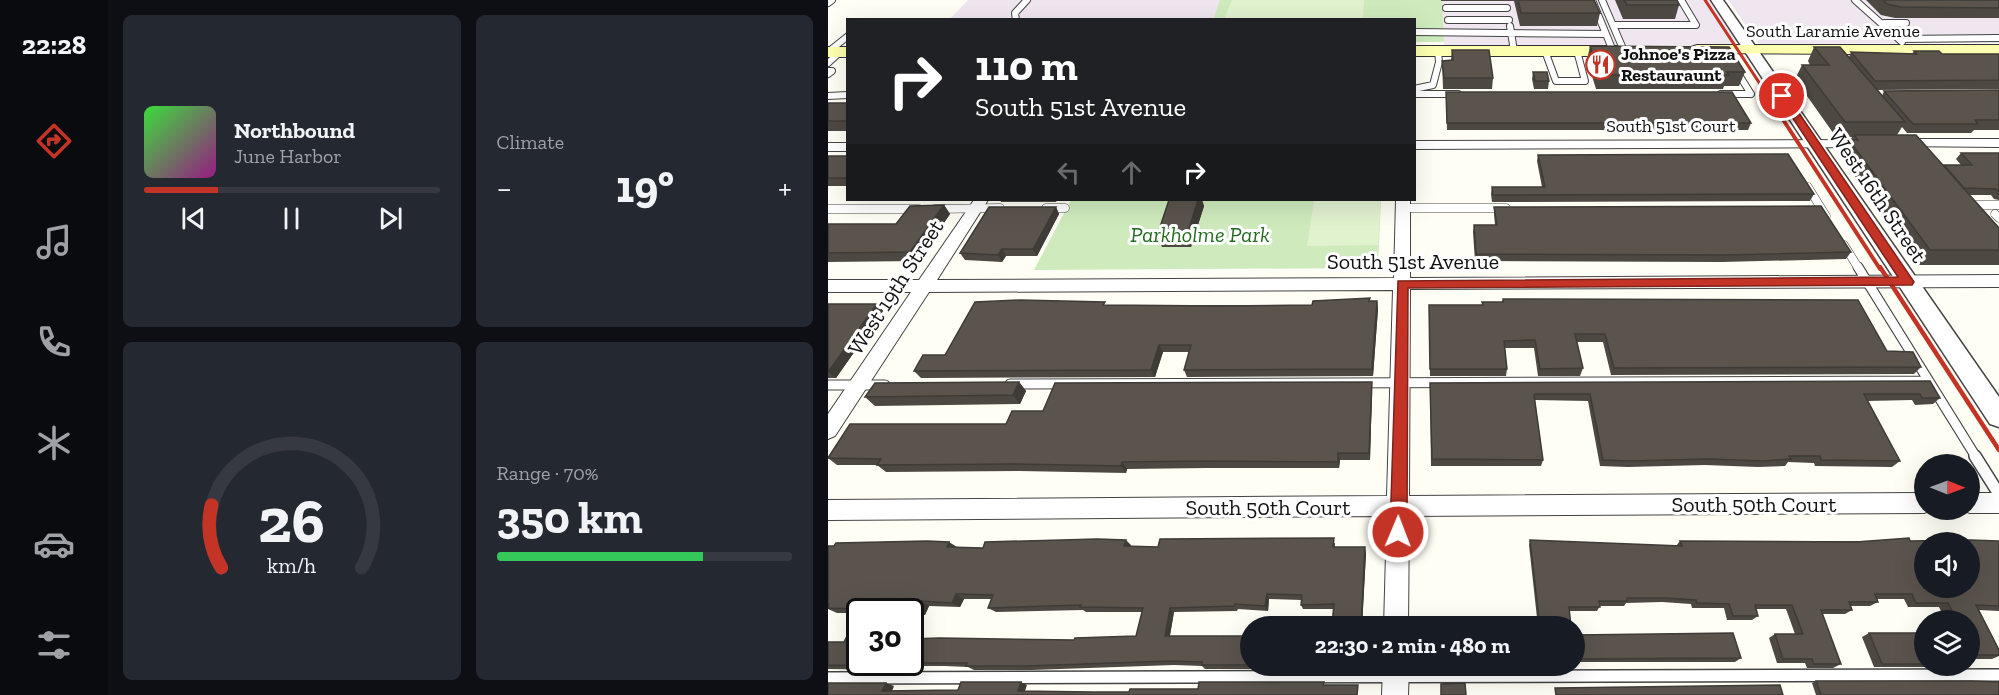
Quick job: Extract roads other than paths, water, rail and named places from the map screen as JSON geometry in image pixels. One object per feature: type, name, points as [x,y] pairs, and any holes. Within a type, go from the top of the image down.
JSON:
[{"type":"main road","name":"South Laramie Avenue","points":[[1679,50],[1726,54],[1751,50],[1834,54],[1905,44],[1999,50]]},
{"type":"main road","points":[[1416,51],[1438,55],[1514,51],[1624,51]]},
{"type":"street","name":"West 16th Street","points":[[1717,0],[1999,417]]},
{"type":"street","name":"South 51st Court","points":[[1416,145],[1785,149],[1814,144],[1999,143]]},
{"type":"street","points":[[828,147],[846,147]]},
{"type":"street","name":"West 19th Street","points":[[828,430],[978,204]]},
{"type":"street","points":[[1396,616],[1403,204]]},
{"type":"street","name":"South 51st Avenue","points":[[828,286],[1999,281]]},
{"type":"street","name":"South 50th Court","points":[[828,510],[1914,503]]},
{"type":"street","points":[[1980,503],[1999,503]]},
{"type":"lane","points":[[828,3],[832,0]]},
{"type":"lane","points":[[1016,18],[1015,13],[1027,0]]},
{"type":"lane","points":[[1506,0],[1514,51]]},
{"type":"lane","points":[[1592,0],[1606,34],[1624,51]]},
{"type":"lane","points":[[1602,0],[1624,51]]},
{"type":"lane","points":[[1613,25],[1696,25],[1681,0]]},
{"type":"lane","points":[[1855,0],[1874,19],[1884,23],[1906,23]]},
{"type":"lane","points":[[1446,8],[1507,8]]},
{"type":"lane","points":[[1448,20],[1509,20]]},
{"type":"lane","points":[[1884,23],[1905,44],[1999,38]]},
{"type":"lane","points":[[1416,32],[1606,34]]},
{"type":"lane","points":[[1545,51],[1556,81],[1585,81],[1566,33]]},
{"type":"lane","points":[[836,55],[846,39]]},
{"type":"lane","points":[[1417,89],[1433,86],[1438,55]]},
{"type":"lane","points":[[1711,94],[1751,94],[1734,67]]},
{"type":"lane","points":[[1416,94],[1467,94]]},
{"type":"lane","points":[[828,96],[846,95]]},
{"type":"lane","points":[[1804,181],[1833,227]]},
{"type":"lane","points":[[828,209],[978,204],[1006,208]]},
{"type":"lane","points":[[1403,204],[1517,208]]},
{"type":"lane","points":[[1966,213],[1960,205],[1999,205]]},
{"type":"lane","points":[[1804,207],[1821,207]]},
{"type":"lane","points":[[1041,208],[1065,208]]},
{"type":"lane","points":[[1839,237],[1999,494]]},
{"type":"lane","points":[[1004,384],[1928,381]]},
{"type":"lane","points":[[828,385],[896,384]]},
{"type":"lane","points":[[828,678],[1396,679],[1999,675]]},
{"type":"railway","points":[[1705,0],[1783,119]]},
{"type":"railway","points":[[1782,118],[1880,269]]},
{"type":"railway","points":[[1880,267],[1999,450]]},
{"type":"place","name":"Johnoe's Pizza Restauraunt","points":[[1600,64]]},
{"type":"park label","name":"Parkholme Park","points":[[1200,234]]}]
